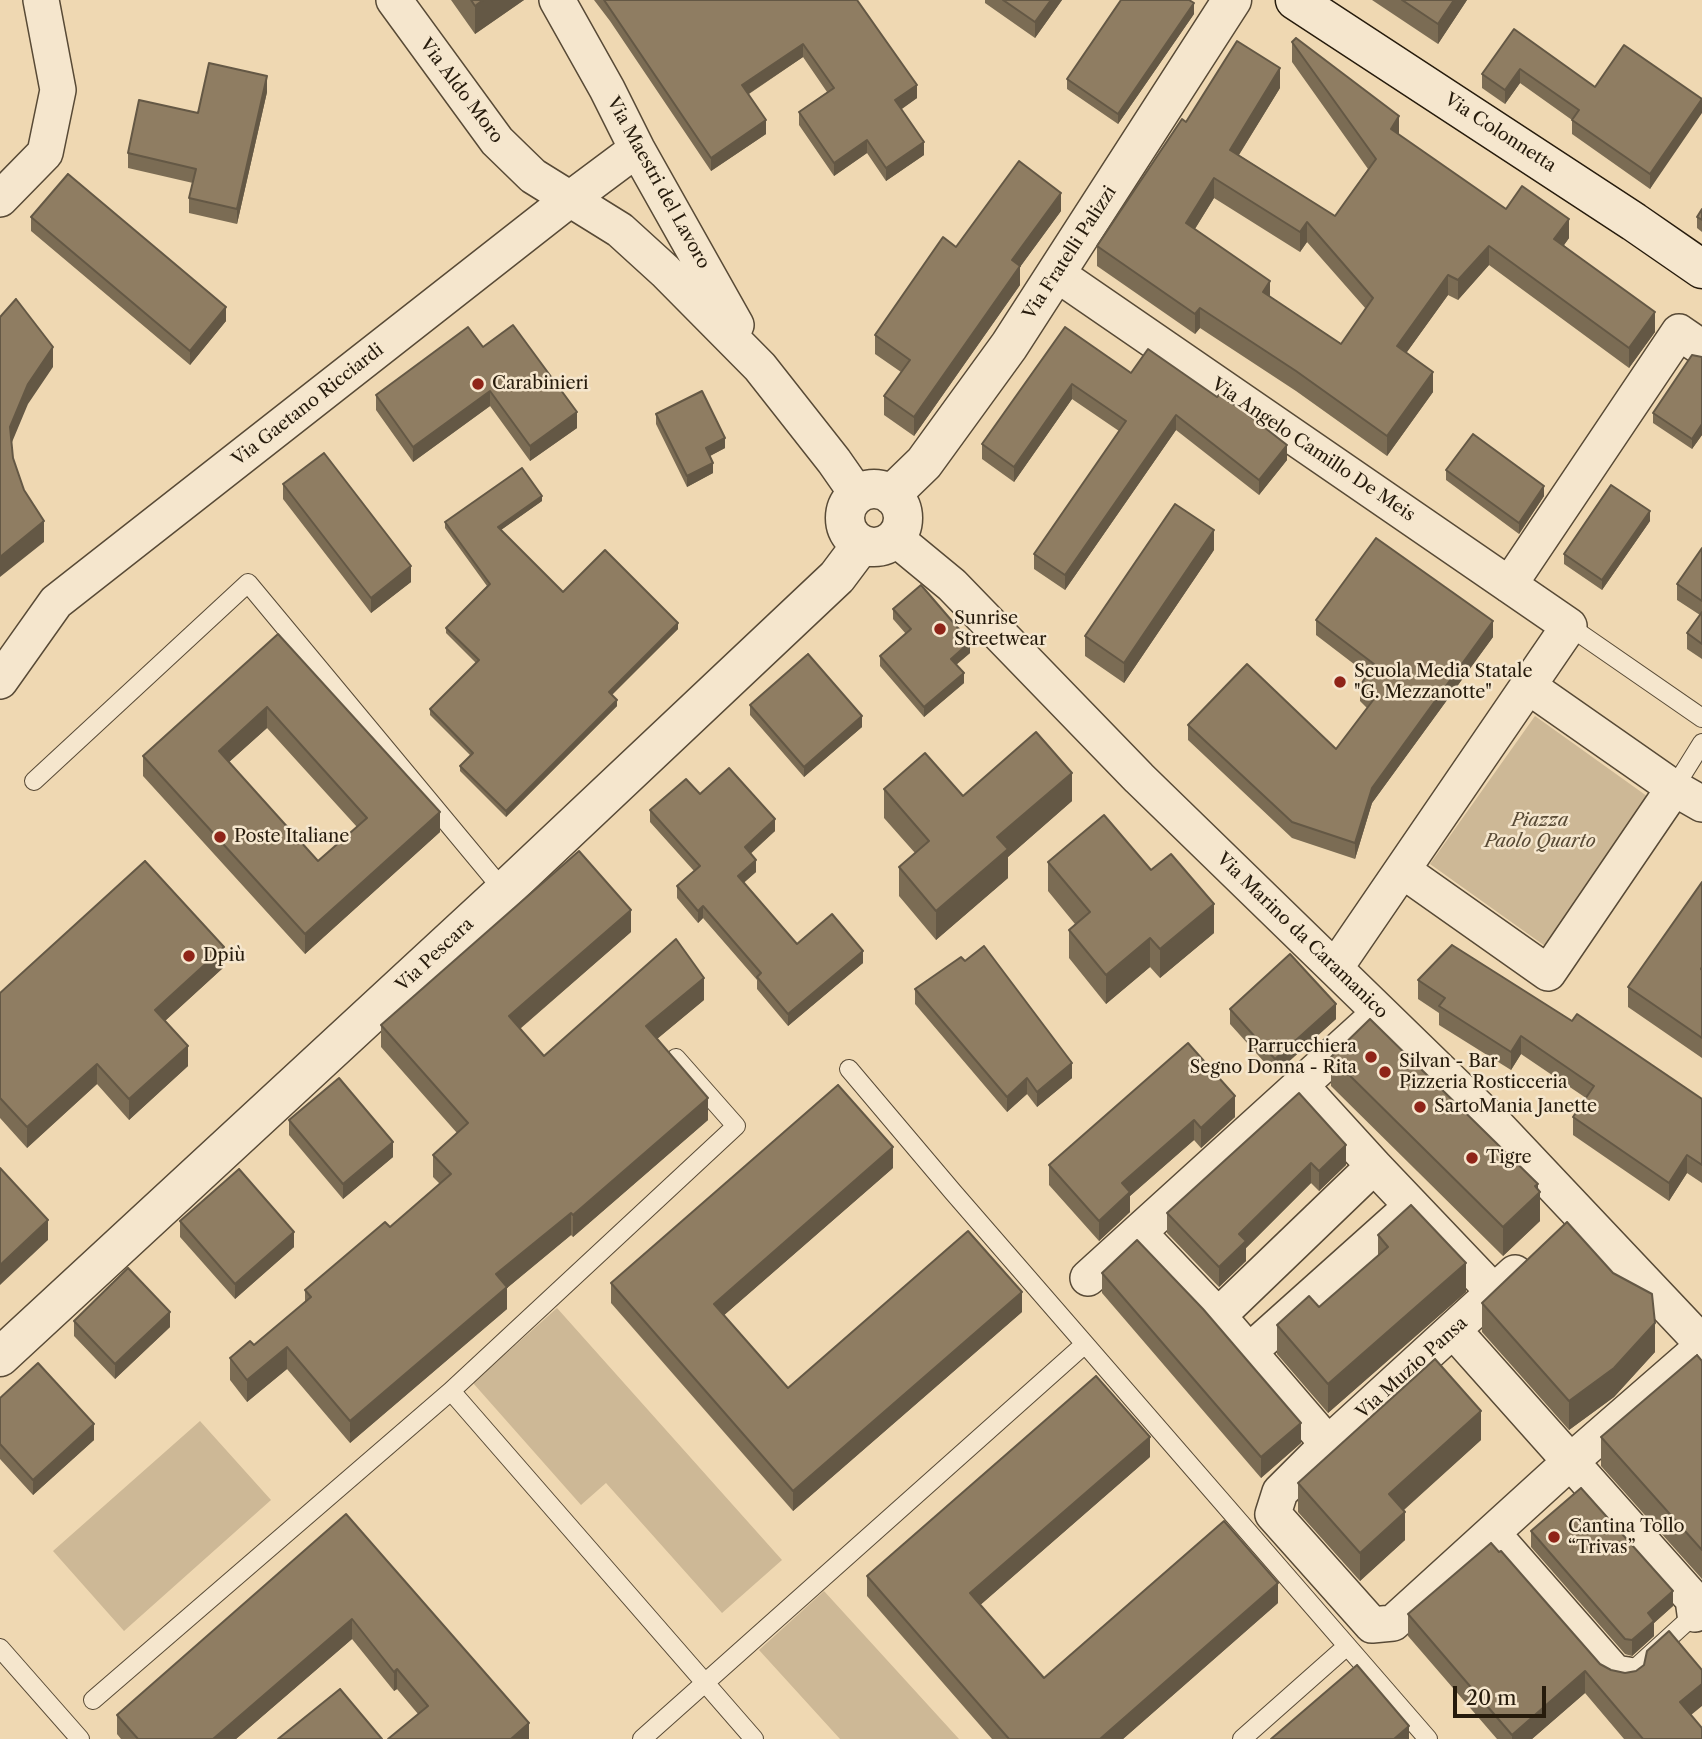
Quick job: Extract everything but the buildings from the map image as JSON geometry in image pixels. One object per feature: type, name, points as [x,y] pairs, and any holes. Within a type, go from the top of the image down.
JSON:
[{"type":"street","points":[[0,199],[45,153],[58,90],[41,0]]},
{"type":"street","name":"Via Aldo Moro","points":[[394,0],[497,141],[533,176],[570,199]]},
{"type":"street","name":"Via Maestri del Lavoro","points":[[557,0],[637,149],[760,367]]},
{"type":"street","name":"Via Fratelli Palizzi","points":[[874,495],[924,463],[1009,346],[1233,0]]},
{"type":"street","name":"Via Colonnetta","points":[[1295,0],[1702,269]]},
{"type":"street","name":"Via Gaetano Ricciardi","points":[[0,681],[56,602],[637,149]]},
{"type":"street","name":"Via Maestri del Lavoro","points":[[570,199],[620,230],[665,271],[760,367],[834,461],[874,495]]},
{"type":"street","name":"Via Angelo Camillo De Meis","points":[[1057,274],[1569,626]]},
{"type":"street","points":[[1509,584],[1679,332],[1702,348]]},
{"type":"street","points":[[874,495],[902,511],[903,521],[878,541],[849,533],[845,516],[851,500],[874,495]]},
{"type":"street","name":"Via Pescara","points":[[0,1357],[504,891],[836,577],[878,541]]},
{"type":"street","name":"Via Marino da Caramanico","points":[[878,541],[953,585],[1139,778],[1496,1125],[1559,1230],[1702,1345]]},
{"type":"street","points":[[1335,968],[1569,626]]},
{"type":"street","points":[[1402,870],[1548,973],[1688,796],[1528,686]]},
{"type":"street","points":[[1088,1278],[1380,1012]]},
{"type":"street","points":[[1300,1085],[1495,1293]]},
{"type":"street","points":[[1218,1317],[1374,1166]]},
{"type":"street","points":[[1250,1351],[1412,1206]]},
{"type":"street","name":"Via Muzio Pansa","points":[[1493,1534],[1393,1623],[1372,1625],[1273,1514],[1280,1492],[1328,1444],[1454,1331],[1559,1230]]},
{"type":"street","points":[[1139,1233],[1250,1351],[1328,1444]]},
{"type":"street","points":[[1454,1331],[1693,1599],[1696,1614]]},
{"type":"street","points":[[1628,1675],[1615,1673],[1493,1534],[1702,1345]]},
{"type":"lane","points":[[34,781],[248,583],[504,891]]},
{"type":"lane","points":[[1569,626],[1702,718]]},
{"type":"lane","points":[[1688,796],[1702,743]]},
{"type":"lane","points":[[93,1700],[451,1391],[736,1126],[676,1058]]},
{"type":"lane","points":[[849,1069],[1428,1739]]},
{"type":"lane","points":[[642,1739],[1085,1344]]},
{"type":"lane","points":[[451,1391],[754,1739]]},
{"type":"lane","points":[[1628,1675],[1696,1614]]},
{"type":"lane","points":[[1242,1739],[1347,1646]]},
{"type":"lane","points":[[0,1648],[80,1739]]},
{"type":"green space","name":"Piazza Paolo Quarto","points":[[1535,716],[1651,799],[1545,946],[1430,864]]},
{"type":"green space","points":[[557,1308],[782,1560],[722,1613],[606,1483],[581,1505],[473,1383]]},
{"type":"green space","points":[[200,1421],[271,1500],[124,1631],[53,1551]]},
{"type":"green space","points":[[824,1591],[959,1739],[840,1739],[759,1650]]},
{"type":"place","name":"Carabinieri","points":[[478,384]]},
{"type":"place","name":"Sunrise Streetwear","points":[[940,629]]},
{"type":"place","name":"Scuola Media Statale \"G. Mezzanotte\"","points":[[1340,682]]},
{"type":"place","name":"Poste Italiane","points":[[220,837]]},
{"type":"place","name":"Dpiù","points":[[189,956]]},
{"type":"place","name":"Parrucchiera Segno Donna - Rita","points":[[1371,1057]]},
{"type":"place","name":"Silvan - Bar Pizzeria Rosticceria","points":[[1385,1072]]},
{"type":"place","name":"SartoMania Janette","points":[[1420,1107]]},
{"type":"place","name":"Tigre","points":[[1472,1158]]},
{"type":"place","name":"Cantina Tollo “Trivas”","points":[[1554,1537]]}]
